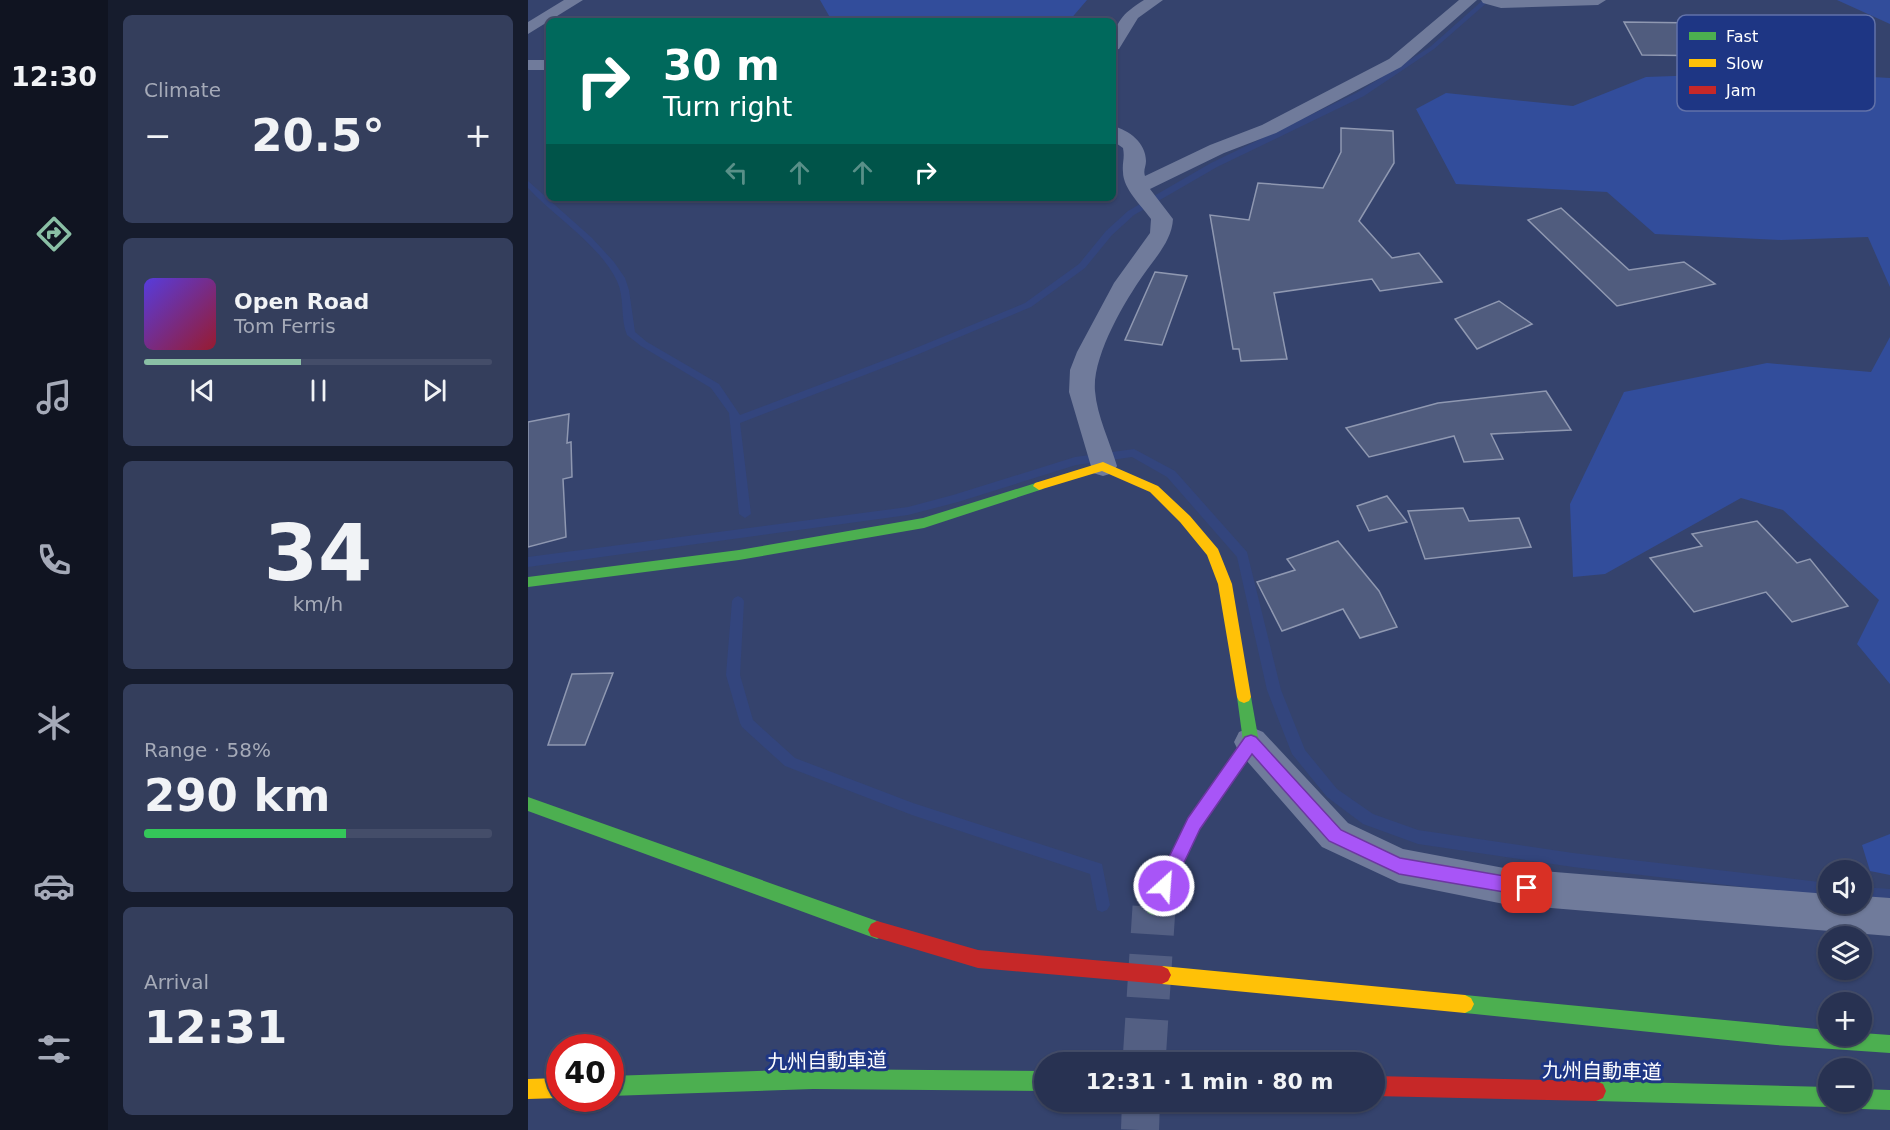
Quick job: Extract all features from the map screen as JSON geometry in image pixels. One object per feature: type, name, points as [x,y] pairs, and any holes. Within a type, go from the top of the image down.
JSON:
[{"type":"main road","points":[[528,582],[739,555],[924,523],[1100,454],[1154,489],[1185,519],[1213,553],[1225,584],[1251,742],[1194,824],[1154,908]]},
{"type":"main road","points":[[528,804],[861,925],[978,959],[1297,986],[1776,1036],[1890,1044]]},
{"type":"main road","name":"九州自動車道","points":[[624,1086],[813,1079],[1034,1081]]},
{"type":"main road","name":"九州自動車道","points":[[1385,1086],[1818,1097]]},
{"type":"main road","points":[[528,1089],[546,1088]]},
{"type":"main road","points":[[1872,1099],[1890,1100]]},
{"type":"street","points":[[528,29],[575,0]]},
{"type":"street","points":[[1116,40],[1132,15],[1155,0]]},
{"type":"street","points":[[1146,197],[1216,149],[1269,129],[1395,63],[1469,0]]},
{"type":"street","points":[[1493,1],[1598,0]]},
{"type":"street","points":[[528,65],[546,65]]},
{"type":"street","points":[[1100,454],[1082,392],[1083,370],[1089,352],[1116,300],[1161,232],[1162,219],[1146,197],[1133,172],[1136,160],[1132,145],[1116,134]]},
{"type":"street","points":[[1251,742],[1335,835],[1399,866],[1504,886],[1890,917]]},
{"type":"shaded area","points":[[820,0],[1087,0],[1072,18],[830,18]]},
{"type":"shaded area","points":[[1837,0],[1890,0],[1890,24],[1875,17],[1875,15]]},
{"type":"shaded area","points":[[1677,76],[1677,111],[1875,111],[1875,77],[1890,78],[1890,287],[1868,237],[1781,240],[1655,234],[1607,192],[1456,184],[1416,109],[1446,93],[1573,106],[1646,77]]},
{"type":"shaded area","points":[[1890,337],[1890,684],[1857,644],[1879,600],[1783,510],[1741,498],[1605,574],[1573,577],[1570,504],[1624,392],[1767,363],[1871,372]]},
{"type":"shaded area","points":[[1890,834],[1890,875],[1872,871],[1872,860],[1867,860],[1862,845]]},
{"type":"building","points":[[1624,22],[1677,23],[1677,55],[1642,55]]},
{"type":"building","points":[[1341,128],[1393,131],[1394,163],[1359,221],[1392,258],[1419,253],[1442,282],[1380,291],[1372,279],[1274,293],[1287,359],[1241,361],[1239,349],[1233,349],[1210,215],[1249,220],[1258,183],[1323,188],[1341,152]]},
{"type":"building","points":[[1561,208],[1629,270],[1684,262],[1715,284],[1617,306],[1528,220]]},
{"type":"building","points":[[1155,272],[1187,276],[1162,345],[1125,340]]},
{"type":"building","points":[[1499,301],[1532,324],[1477,349],[1455,319]]},
{"type":"building","points":[[1546,391],[1571,430],[1491,434],[1503,459],[1464,462],[1454,436],[1369,457],[1346,428],[1438,403]]},
{"type":"building","points":[[569,414],[567,443],[571,442],[572,477],[563,479],[566,537],[528,547],[528,422]]},
{"type":"building","points":[[1387,496],[1407,522],[1369,531],[1357,506]]},
{"type":"building","points":[[1463,508],[1469,521],[1519,518],[1531,547],[1425,559],[1408,511]]},
{"type":"building","points":[[1757,521],[1797,563],[1810,559],[1848,606],[1792,622],[1766,592],[1694,612],[1650,558],[1702,546],[1692,534]]},
{"type":"building","points":[[1338,541],[1379,591],[1397,627],[1360,638],[1343,609],[1282,631],[1257,582],[1295,570],[1287,559]]},
{"type":"building","points":[[613,673],[585,745],[548,745],[572,674]]},
{"type":"waterway","points":[[735,421],[910,354],[1028,305],[1082,266],[1109,233],[1131,213],[1214,165],[1361,94],[1432,48],[1487,0]]},
{"type":"waterway","points":[[528,183],[589,240],[611,264],[625,290],[630,333],[644,344],[715,386],[734,413],[745,514]]},
{"type":"waterway","points":[[528,562],[908,511],[1075,461],[1134,453],[1171,474],[1243,555],[1274,690],[1299,754],[1332,793],[1368,819],[1418,837],[1573,860],[1818,889]]},
{"type":"waterway","points":[[738,601],[733,675],[747,723],[790,762],[912,809],[1097,869],[1102,905]]},
{"type":"waterway","points":[[1872,895],[1890,896]]},
{"type":"tunnel","points":[[1145,1052],[1154,907]]},
{"type":"tunnel","points":[[1140,1130],[1141,1112]]},
{"type":"traffic: fast","points":[[528,582],[739,555],[924,523],[1039,486]]},
{"type":"traffic: fast","points":[[1154,907],[1194,824],[1251,742],[1244,697]]},
{"type":"traffic: fast","points":[[528,804],[877,930]]},
{"type":"traffic: fast","points":[[1465,1004],[1776,1036],[1890,1044]]},
{"type":"traffic: fast","points":[[624,1086],[813,1079],[1034,1081]]},
{"type":"traffic: fast","points":[[1596,1091],[1818,1097]]},
{"type":"traffic: fast","points":[[1872,1099],[1890,1100]]},
{"type":"traffic: slow","points":[[1039,486],[1103,466],[1154,489],[1185,519],[1213,553],[1225,584],[1244,697]]},
{"type":"traffic: slow","points":[[1162,975],[1465,1004]]},
{"type":"traffic: slow","points":[[528,1089],[546,1088]]},
{"type":"traffic: jam","points":[[877,930],[978,959],[1162,975]]},
{"type":"traffic: jam","points":[[1385,1086],[1596,1091]]},
{"type":"route","points":[[1164,886],[1194,824],[1251,742],[1335,835],[1399,866],[1504,886],[1527,888]]}]
